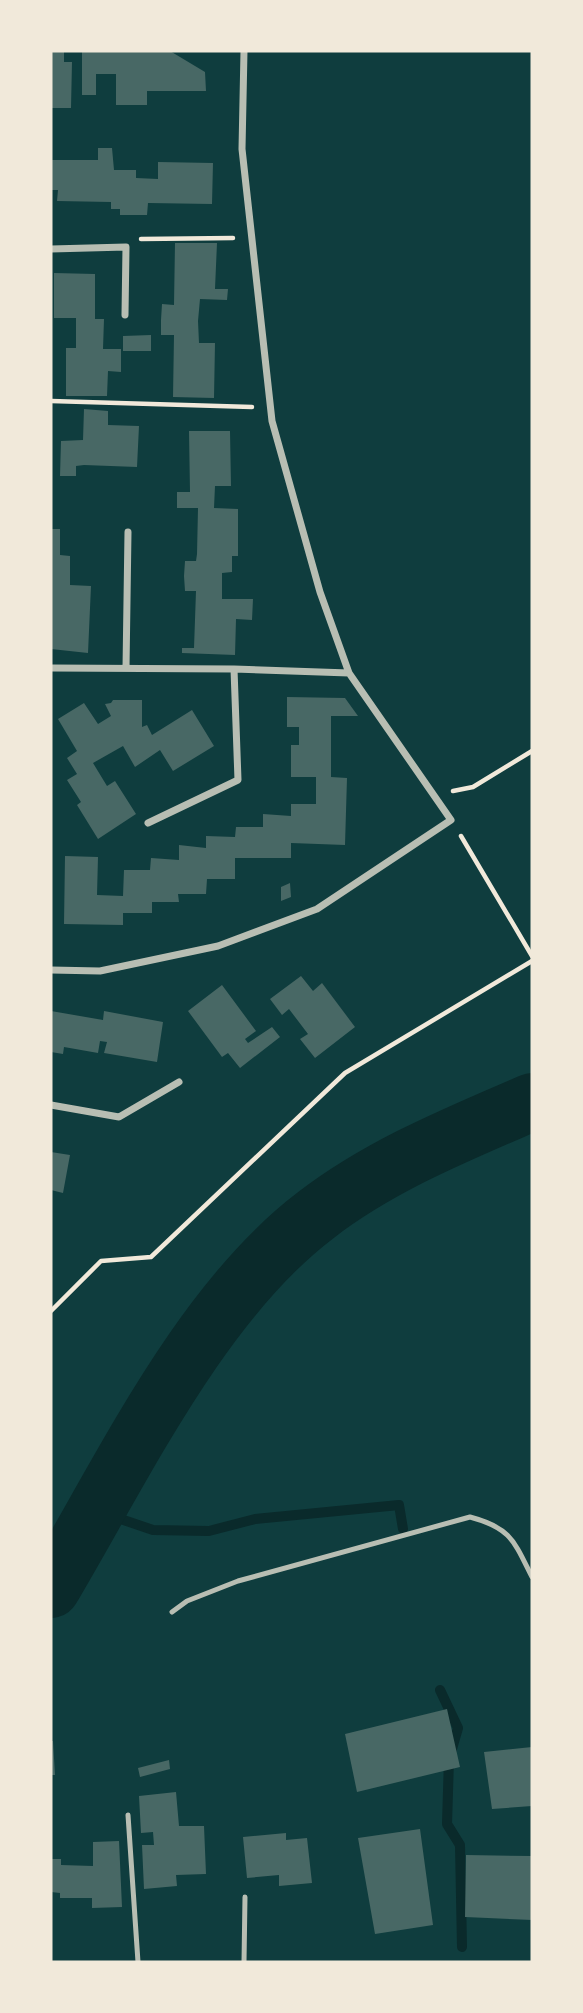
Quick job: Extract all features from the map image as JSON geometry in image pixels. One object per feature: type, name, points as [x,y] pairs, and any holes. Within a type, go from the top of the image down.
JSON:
[{"type":"street","points":[[51,970],[100,971],[218,946],[317,909],[452,820],[349,673],[320,592],[270,407],[242,149],[244,51]]},
{"type":"street","points":[[51,249],[126,247],[125,314]]},
{"type":"street","points":[[126,668],[128,532]]},
{"type":"street","points":[[51,668],[349,673]]},
{"type":"street","points":[[148,823],[238,780],[234,669]]},
{"type":"street","points":[[51,1105],[119,1117],[180,1082]]},
{"type":"lane","points":[[172,1612],[187,1601],[238,1581],[470,1517],[496,1524],[512,1537],[532,1577]]},
{"type":"lane","points":[[128,1815],[138,1962]]},
{"type":"lane","points":[[244,1962],[245,1897]]},
{"type":"path","points":[[126,247],[146,236],[252,238]]},
{"type":"path","points":[[51,401],[270,407]]},
{"type":"path","points":[[433,794],[473,787],[532,751]]},
{"type":"path","points":[[51,1311],[101,1261],[151,1256],[345,1073],[532,958],[452,820]]},
{"type":"building","points":[[51,51],[64,51],[64,62],[72,62],[71,108],[51,108]]},
{"type":"building","points":[[82,51],[170,51],[205,72],[206,91],[147,91],[147,105],[116,105],[116,74],[96,74],[96,95],[82,95]]},
{"type":"building","points":[[98,148],[112,148],[114,170],[136,170],[136,178],[158,179],[158,162],[213,163],[212,204],[148,203],[147,215],[120,215],[120,209],[111,209],[111,202],[57,201],[58,190],[51,190],[51,160],[98,160]]},
{"type":"building","points":[[175,243],[217,243],[215,289],[228,289],[227,300],[200,299],[198,321],[199,343],[215,343],[214,398],[173,397],[174,335],[161,335],[161,320],[162,304],[174,305]]},
{"type":"building","points":[[54,273],[95,274],[95,319],[104,319],[103,349],[121,349],[121,372],[108,371],[107,396],[66,396],[66,348],[76,348],[76,318],[54,318]]},
{"type":"building","points":[[151,335],[151,351],[123,351],[123,336]]},
{"type":"building","points":[[84,409],[108,411],[108,425],[139,426],[137,467],[84,465],[76,466],[76,476],[60,476],[61,441],[83,440]]},
{"type":"building","points":[[189,431],[230,431],[231,486],[215,486],[214,508],[238,509],[238,556],[232,556],[232,572],[222,573],[222,599],[253,599],[252,620],[236,619],[235,655],[182,653],[182,648],[194,648],[196,591],[185,591],[184,576],[185,561],[196,561],[198,508],[177,508],[177,492],[190,492]]},
{"type":"building","points":[[51,529],[60,529],[60,555],[70,556],[70,585],[91,586],[88,653],[51,649]]},
{"type":"building","points":[[287,697],[345,698],[358,716],[331,716],[331,777],[347,778],[345,845],[291,843],[291,858],[235,858],[235,879],[207,879],[206,894],[178,894],[179,902],[152,902],[152,913],[123,913],[123,925],[64,924],[65,856],[98,857],[97,895],[123,896],[124,870],[150,870],[151,858],[179,860],[179,845],[206,848],[206,836],[235,837],[236,827],[263,827],[263,814],[291,816],[291,804],[316,804],[316,777],[291,777],[291,745],[299,745],[299,727],[287,727]]},
{"type":"building","points":[[113,700],[142,700],[142,727],[147,725],[152,735],[192,710],[214,746],[173,771],[160,750],[135,767],[123,746],[93,763],[107,786],[115,781],[136,814],[98,839],[77,805],[81,802],[67,780],[77,774],[67,758],[77,751],[58,719],[84,703],[98,724],[111,716],[105,704]]},
{"type":"building","points":[[290,883],[291,897],[281,901],[281,887]]},
{"type":"building","points":[[301,976],[313,991],[322,983],[355,1027],[315,1058],[300,1039],[308,1034],[289,1009],[282,1015],[270,999]]},
{"type":"building","points":[[222,985],[256,1031],[245,1039],[248,1043],[272,1027],[280,1037],[240,1068],[228,1053],[222,1057],[188,1011]]},
{"type":"building","points":[[51,1011],[103,1020],[104,1011],[163,1022],[157,1062],[104,1053],[107,1042],[100,1041],[98,1053],[64,1047],[63,1054],[51,1052]]},
{"type":"building","points":[[51,1152],[70,1155],[63,1193],[51,1190]]},
{"type":"building","points":[[447,1709],[460,1767],[357,1792],[345,1734]]},
{"type":"building","points":[[53,1741],[55,1775],[51,1775]]},
{"type":"building","points":[[532,1747],[532,1806],[492,1809],[484,1752]]},
{"type":"building","points":[[169,1760],[170,1769],[140,1777],[138,1768]]},
{"type":"building","points":[[176,1792],[179,1826],[204,1826],[206,1874],[176,1875],[177,1886],[144,1889],[142,1845],[154,1845],[153,1832],[141,1833],[139,1796]]},
{"type":"building","points":[[420,1829],[433,1925],[375,1934],[358,1838]]},
{"type":"building","points":[[286,1833],[286,1840],[307,1838],[312,1883],[279,1886],[279,1875],[247,1878],[243,1837]]},
{"type":"building","points":[[119,1841],[122,1907],[92,1908],[92,1898],[60,1898],[60,1893],[51,1892],[51,1859],[61,1859],[61,1865],[93,1866],[93,1842]]},
{"type":"building","points":[[466,1855],[532,1856],[532,1920],[465,1917]]},
{"type":"waterway","points":[[51,1589],[168,1388],[236,1293],[275,1251],[316,1215],[367,1181],[421,1152],[532,1102]]},
{"type":"waterway","points":[[97,1511],[153,1530],[209,1531],[255,1519],[399,1505],[403,1529]]},
{"type":"waterway","points":[[440,1690],[458,1728],[449,1759],[447,1824],[460,1845],[462,1947]]}]
